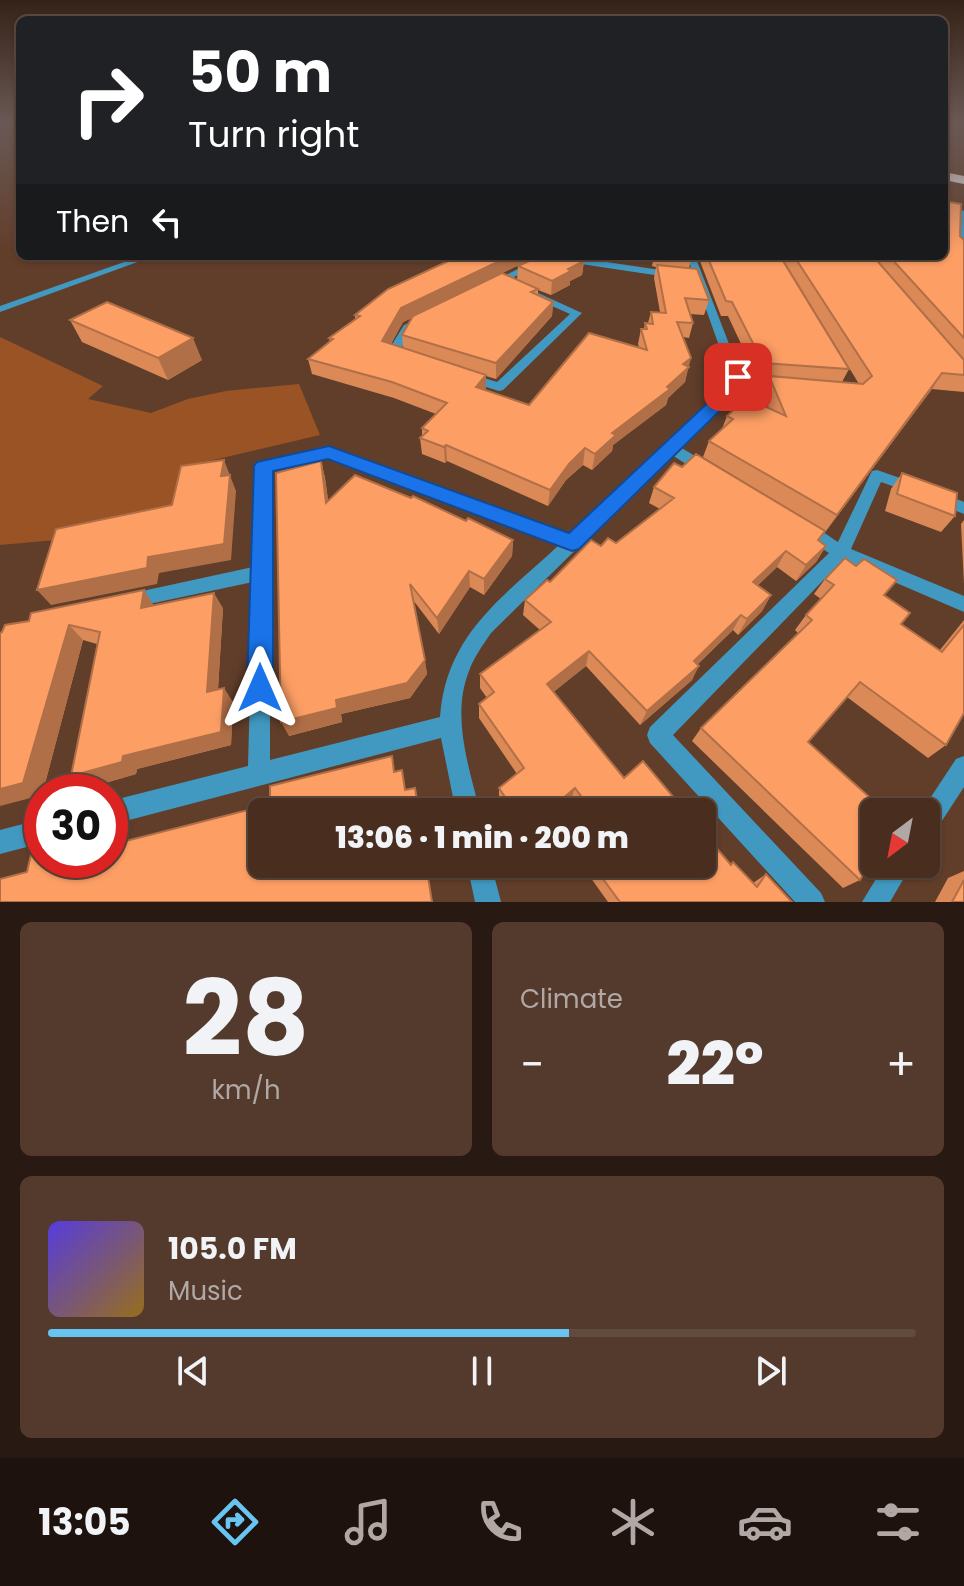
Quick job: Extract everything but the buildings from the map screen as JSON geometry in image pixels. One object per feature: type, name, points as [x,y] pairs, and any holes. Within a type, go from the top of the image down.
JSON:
[{"type":"street","points":[[959,211],[959,249],[964,256]]},
{"type":"street","points":[[0,309],[139,260]]},
{"type":"street","points":[[488,286],[541,260]]},
{"type":"street","points":[[576,260],[700,278]]},
{"type":"street","points":[[693,260],[738,383]]},
{"type":"street","points":[[501,280],[514,285]]},
{"type":"street","points":[[459,374],[499,387],[577,313],[526,291]]},
{"type":"street","points":[[419,362],[392,354],[408,327],[421,320]]},
{"type":"street","points":[[465,798],[449,725],[454,677],[467,648],[484,627],[738,383],[797,388]]},
{"type":"street","points":[[671,448],[723,480]]},
{"type":"street","points":[[259,774],[263,466],[329,452],[572,543]]},
{"type":"street","points":[[812,902],[658,735],[841,552],[877,475],[964,508]]},
{"type":"street","points":[[789,520],[841,552],[964,604]]},
{"type":"street","points":[[107,605],[261,573]]},
{"type":"street","points":[[128,808],[449,725]]},
{"type":"street","points":[[940,804],[964,767]]},
{"type":"street","points":[[0,842],[24,836]]},
{"type":"street","points":[[482,878],[488,902]]},
{"type":"street","points":[[877,902],[892,878]]},
{"type":"shaded area","points":[[0,337],[103,386],[88,399],[151,413],[188,399],[226,391],[299,384],[320,435],[184,467],[177,516],[67,539],[0,545]]},
{"type":"route","points":[[260,688],[263,466],[329,452],[572,543],[738,383],[738,377]]}]
